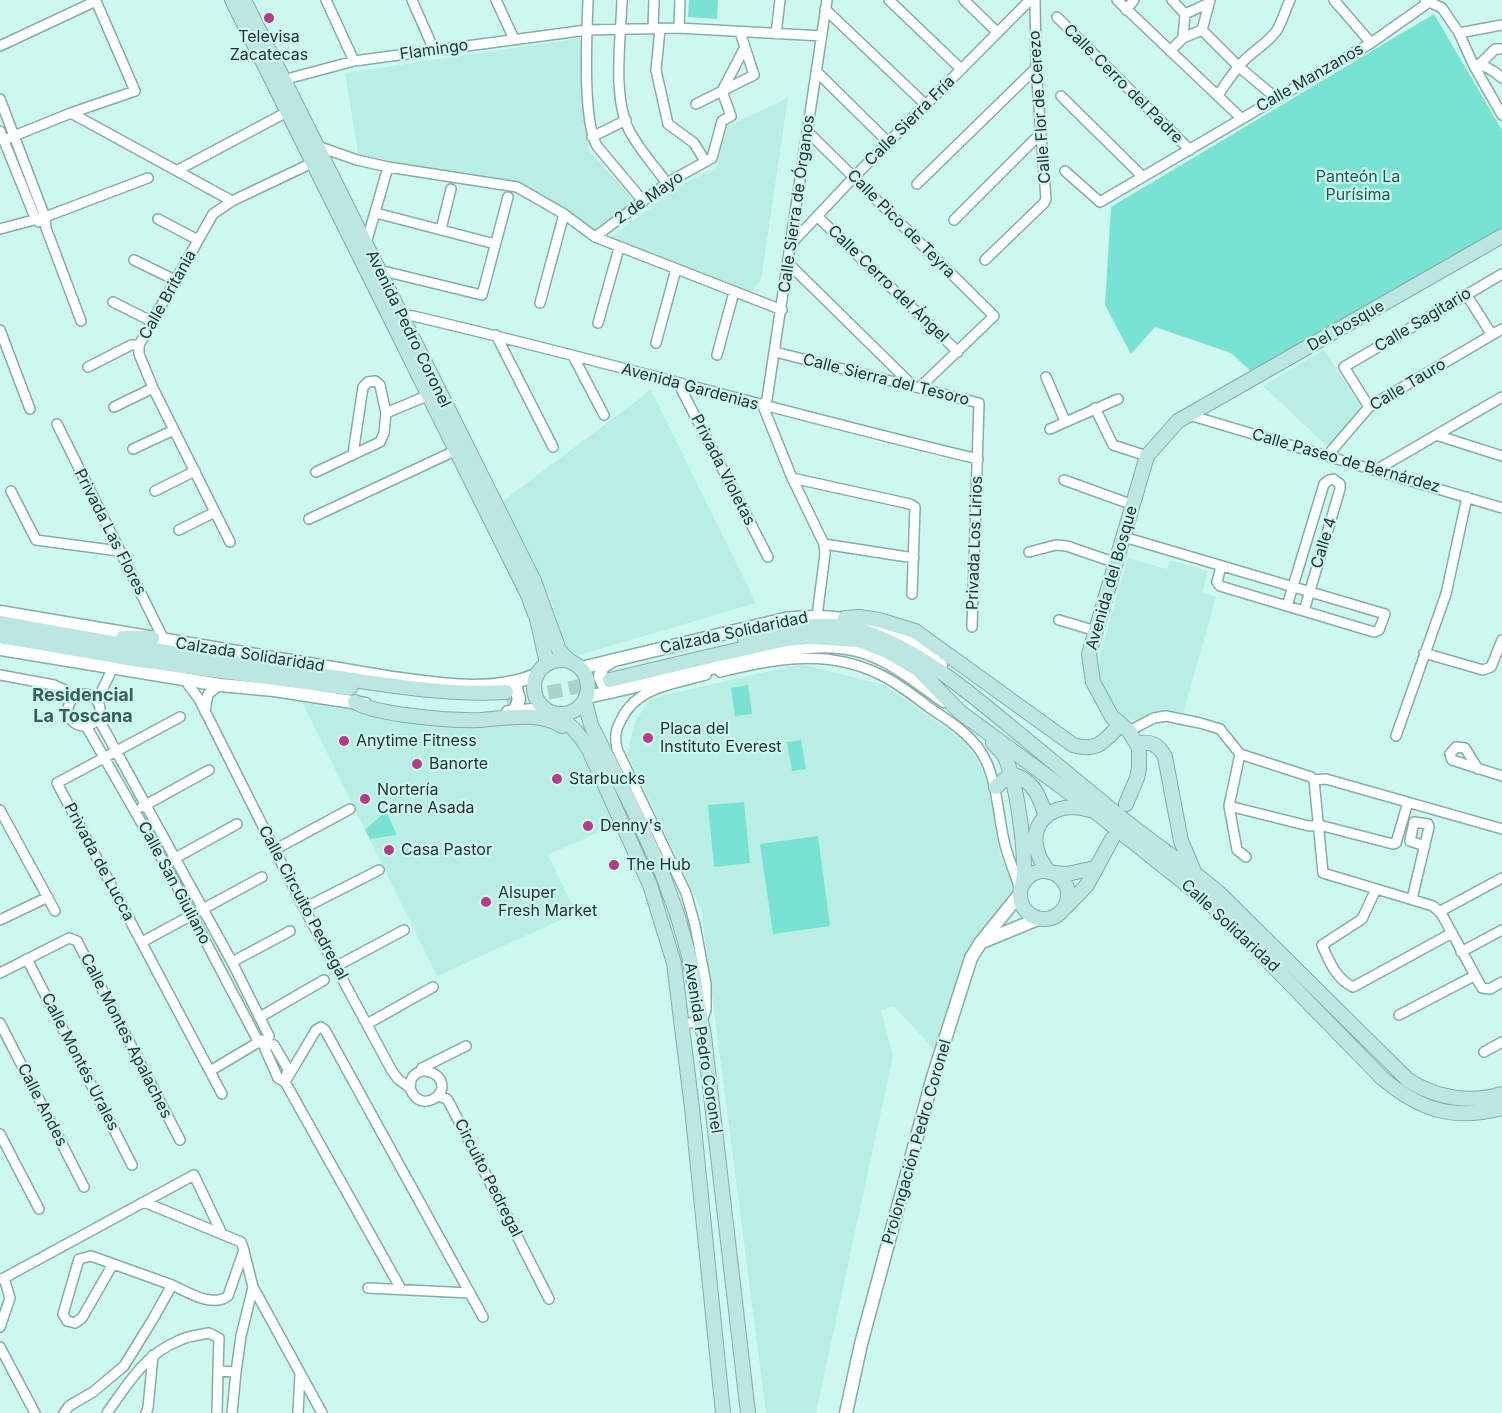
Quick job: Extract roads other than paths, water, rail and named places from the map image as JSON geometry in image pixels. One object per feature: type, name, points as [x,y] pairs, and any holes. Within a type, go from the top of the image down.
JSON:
[{"type":"main road","name":"Avenida Pedro Coronel","points":[[232,0],[283,80],[317,146],[429,395],[461,447],[542,598],[559,650],[568,660]]},
{"type":"main road","name":"Avenida Pedro Coronel","points":[[244,0],[252,29],[287,112],[312,163],[363,251],[379,270],[402,315],[527,593],[537,619],[547,663]]},
{"type":"main road","name":"Del bosque","points":[[1189,415],[1502,236]]},
{"type":"main road","name":"Avenida del Bosque","points":[[1137,744],[1115,734],[1112,717],[1093,682],[1089,654],[1147,456],[1178,421],[1189,415]]},
{"type":"main road","points":[[845,618],[859,617],[879,620],[915,631],[1073,745],[1086,748],[1115,734]]},
{"type":"main road","name":"Calzada Solidaridad","points":[[0,623],[238,664],[435,691],[508,697]]},
{"type":"main road","name":"Calzada Solidaridad","points":[[610,671],[790,629],[834,626],[869,633],[901,647],[975,697]]},
{"type":"main road","name":"Calzada Solidaridad","points":[[0,636],[141,666],[440,700],[508,697]]},
{"type":"main road","name":"Calzada Solidaridad","points":[[610,671],[787,639],[821,636],[845,638],[859,640],[888,651],[918,669],[960,712]]},
{"type":"main road","points":[[88,639],[158,639]]},
{"type":"main road","points":[[557,659],[568,660],[581,668],[588,684],[586,700],[571,712],[550,711],[535,698],[533,682],[547,663],[557,659]]},
{"type":"main road","points":[[258,678],[274,690]]},
{"type":"main road","name":"Calle Solidaridad","points":[[975,697],[1131,826],[1194,871],[1408,1080],[1419,1087],[1445,1096],[1480,1098],[1502,1094]]},
{"type":"main road","name":"Avenida Pedro Coronel","points":[[586,700],[591,725],[661,870],[685,939],[702,1021],[748,1413]]},
{"type":"main road","points":[[355,702],[368,708],[440,718],[479,720],[534,717],[555,722],[567,729],[580,743],[612,811],[621,819]]},
{"type":"main road","name":"Avenida Pedro Coronel","points":[[550,711],[568,722],[584,741],[650,885],[674,963],[683,1024],[723,1413]]},
{"type":"main road","name":"Calle Solidaridad","points":[[960,712],[1093,810],[1180,878],[1229,921],[1382,1078],[1400,1093],[1412,1101],[1443,1112],[1480,1113],[1502,1108]]},
{"type":"main road","points":[[974,722],[1004,755],[1011,774],[1024,851],[1021,889],[1023,907],[1027,912],[1038,919],[1051,918],[1062,911],[1087,885],[1112,839]]},
{"type":"main road","points":[[1126,804],[1139,768],[1137,744],[1153,743],[1165,757],[1181,841],[1194,871]]},
{"type":"main road","points":[[996,787],[1011,774]]},
{"type":"main road","points":[[1011,774],[1023,778],[1036,790],[1046,817]]},
{"type":"main road","points":[[1062,911],[1068,899],[1068,893],[1063,880],[1042,863],[1036,851],[1037,829],[1052,812],[1067,807],[1093,810]]},
{"type":"main road","points":[[1021,889],[1035,873],[1067,874],[1095,868]]},
{"type":"street","points":[[326,0],[354,61]]},
{"type":"street","points":[[412,0],[434,50]]},
{"type":"street","points":[[496,0],[514,39]]},
{"type":"street","points":[[588,0],[587,30],[592,137],[643,201]]},
{"type":"street","name":"2 de Mayo","points":[[622,0],[620,95],[626,120],[639,145],[667,183]]},
{"type":"street","points":[[654,0],[656,70],[668,123],[693,142],[705,161],[712,158],[722,121],[732,116],[722,91],[745,47]]},
{"type":"street","points":[[679,28],[680,0]]},
{"type":"street","points":[[776,34],[780,0]]},
{"type":"street","points":[[889,0],[962,69]]},
{"type":"street","points":[[964,0],[997,32]]},
{"type":"street","name":"Calle Sierra Fría","points":[[791,244],[854,177],[1030,0]]},
{"type":"street","name":"Calle Flor de Cerezo","points":[[985,260],[1046,199],[1036,68],[1035,0]]},
{"type":"street","points":[[1117,0],[1241,118]]},
{"type":"street","points":[[1126,10],[1134,0]]},
{"type":"street","points":[[1172,0],[1185,14],[1183,38]]},
{"type":"street","points":[[1218,95],[1238,66],[1276,32],[1290,0]]},
{"type":"street","points":[[1334,0],[1371,43]]},
{"type":"street","points":[[0,46],[96,1],[135,91],[14,136],[2,136],[46,228],[81,321]]},
{"type":"street","points":[[1429,1],[1442,8],[1459,33],[1502,115]]},
{"type":"street","name":"Calle Manzanos","points":[[1065,171],[1100,202],[1371,43],[1429,1]]},
{"type":"street","points":[[1185,14],[1209,2]]},
{"type":"street","points":[[1202,30],[1209,2]]},
{"type":"street","points":[[826,4],[926,105]]},
{"type":"street","name":"Calle Sierra de Órganos","points":[[763,406],[768,399],[782,310],[826,4]]},
{"type":"street","name":"Calle Cerro del Padre","points":[[1057,17],[1190,150]]},
{"type":"street","points":[[1459,33],[1502,25]]},
{"type":"street","name":"Flamingo","points":[[283,80],[354,61],[587,30],[679,28],[822,36]]},
{"type":"street","points":[[1170,51],[1183,38],[1202,30]]},
{"type":"street","points":[[1202,30],[1238,66],[1276,98]]},
{"type":"street","points":[[696,104],[754,75],[740,32]]},
{"type":"street","points":[[1476,64],[1495,49],[1502,49]]},
{"type":"street","points":[[1476,64],[1494,71],[1502,79],[1488,92]]},
{"type":"street","points":[[917,184],[1036,68]]},
{"type":"street","points":[[817,72],[889,143]]},
{"type":"street","points":[[1061,96],[1143,177]]},
{"type":"street","points":[[0,99],[41,218]]},
{"type":"street","points":[[178,170],[287,112]]},
{"type":"street","points":[[72,113],[232,201]]},
{"type":"street","points":[[592,137],[626,120]]},
{"type":"street","name":"Calle Pico de Teyra","points":[[808,132],[993,316],[958,352]]},
{"type":"street","points":[[954,220],[1040,134]]},
{"type":"street","points":[[317,146],[357,160],[388,167],[517,187],[564,214],[595,237],[782,310]]},
{"type":"street","name":"2 de Mayo","points":[[595,237],[667,183],[705,161]]},
{"type":"street","name":"Calle Britania","points":[[230,542],[153,388],[139,354],[140,345],[213,214],[232,201],[312,163]]},
{"type":"street","points":[[363,251],[388,167]]},
{"type":"street","points":[[0,229],[41,218],[148,178]]},
{"type":"street","points":[[441,230],[451,189]]},
{"type":"street","points":[[379,270],[482,295],[508,197]]},
{"type":"street","points":[[376,213],[495,244]]},
{"type":"street","points":[[540,303],[564,214]]},
{"type":"street","name":"Calle Cerro del Ángel","points":[[818,217],[958,352]]},
{"type":"street","points":[[158,219],[198,240]]},
{"type":"street","points":[[598,323],[619,248]]},
{"type":"street","points":[[135,260],[177,281]]},
{"type":"street","points":[[788,263],[916,387],[958,352]]},
{"type":"street","points":[[656,343],[675,269]]},
{"type":"street","name":"Calle Sagitario","points":[[1369,407],[1344,367],[1502,274]]},
{"type":"street","points":[[717,355],[734,292]]},
{"type":"street","points":[[1466,294],[1492,335]]},
{"type":"street","points":[[113,302],[153,322]]},
{"type":"street","name":"Avenida Gardenias","points":[[402,315],[496,335],[763,406],[978,459]]},
{"type":"street","name":"Calle Tauro","points":[[1327,456],[1369,407],[1502,329]]},
{"type":"street","points":[[0,330],[30,409]]},
{"type":"street","points":[[496,335],[553,447]]},
{"type":"street","points":[[88,367],[131,345],[140,345]]},
{"type":"street","name":"Calle Sierra del Tesoro","points":[[775,352],[979,404],[978,459]]},
{"type":"street","points":[[573,356],[604,415]]},
{"type":"street","points":[[1046,377],[1065,422]]},
{"type":"street","points":[[316,472],[380,441],[384,433],[386,413],[380,385],[375,381],[368,382],[363,387],[353,454]]},
{"type":"street","name":"Privada Violetas","points":[[678,383],[768,557]]},
{"type":"street","points":[[114,407],[153,388]]},
{"type":"street","points":[[386,413],[429,395]]},
{"type":"street","points":[[1376,470],[1502,397]]},
{"type":"street","points":[[1050,429],[1118,399]]},
{"type":"street","points":[[763,406],[792,478],[824,544],[825,554],[817,616]]},
{"type":"street","points":[[1095,408],[1113,445],[1147,456]]},
{"type":"street","name":"Calle Paseo de Bernárdez","points":[[1189,415],[1502,508]]},
{"type":"street","name":"Privada Las Flores","points":[[57,424],[119,551],[158,639]]},
{"type":"street","points":[[133,449],[174,430]]},
{"type":"street","points":[[1436,435],[1502,456]]},
{"type":"street","points":[[309,519],[461,447]]},
{"type":"street","name":"Privada Los Lirios","points":[[972,627],[978,459]]},
{"type":"street","points":[[155,491],[195,471]]},
{"type":"street","points":[[792,478],[915,507],[912,594]]},
{"type":"street","name":"Calle 4","points":[[1293,587],[1324,484],[1333,479],[1340,484],[1340,489],[1304,611]]},
{"type":"street","points":[[1064,480],[1133,505]]},
{"type":"street","points":[[11,490],[36,540],[119,551]]},
{"type":"street","points":[[1396,736],[1446,594],[1467,497]]},
{"type":"street","points":[[179,530],[215,512]]},
{"type":"street","points":[[1124,537],[1385,614],[1379,630],[1374,632],[1220,586],[1217,582],[1221,566]]},
{"type":"street","points":[[824,544],[914,558]]},
{"type":"street","points":[[1029,552],[1056,544],[1116,563]]},
{"type":"street","points":[[1287,606],[1293,587]]},
{"type":"street","name":"Calzada Solidaridad","points":[[0,612],[392,678],[479,686],[550,711]]},
{"type":"street","name":"Calzada Solidaridad","points":[[581,668],[610,671],[785,619],[817,616],[845,618],[877,626],[909,642],[939,664],[975,697]]},
{"type":"street","points":[[1059,620],[1096,631]]},
{"type":"street","points":[[1424,653],[1483,670],[1491,667],[1502,640]]},
{"type":"street","name":"Calzada Solidaridad","points":[[586,700],[791,650],[817,646],[838,647],[870,654],[894,667],[960,712]]},
{"type":"street","points":[[0,649],[116,662],[97,701]]},
{"type":"street","points":[[683,1024],[702,1021],[706,1010],[706,984],[695,925],[686,893],[617,749],[615,739],[616,729],[631,703],[641,695],[678,683],[766,662],[812,657],[846,662],[882,676],[954,724],[983,754],[996,787],[1005,845],[1021,889]]},
{"type":"street","name":"Calzada Solidaridad","points":[[141,666],[184,679],[220,685],[458,714],[508,697],[520,682],[536,675]]},
{"type":"street","points":[[610,671],[602,667],[601,681],[610,690],[622,690]]},
{"type":"street","points":[[0,675],[54,685],[65,690],[71,701]]},
{"type":"street","points":[[184,679],[193,689],[205,712]]},
{"type":"street","points":[[205,712],[208,694],[220,685]]},
{"type":"street","points":[[84,694],[92,696],[97,701],[100,710],[98,718],[93,723],[86,726],[77,724],[70,718],[68,709],[71,701],[77,696],[84,694]]},
{"type":"street","name":"Calle Circuito Pedregal","points":[[205,712],[304,908],[392,1071],[410,1088]]},
{"type":"street","points":[[104,757],[180,717]]},
{"type":"street","points":[[1115,734],[1160,717],[1200,723],[1220,729],[1240,754],[1311,777],[1314,780],[1326,779],[1502,829]]},
{"type":"street","name":"Calle San Giuliano","points":[[98,718],[261,1017],[265,1041]]},
{"type":"street","name":"Calle San Giuliano","points":[[86,726],[265,1041]]},
{"type":"street","points":[[1240,754],[1229,806],[1237,850],[1246,857]]},
{"type":"street","name":"Privada de Lucca","points":[[104,757],[57,783],[222,1094]]},
{"type":"street","points":[[1478,769],[1502,776]]},
{"type":"street","points":[[135,811],[209,770]]},
{"type":"street","points":[[1314,780],[1323,873],[1433,906],[1452,933],[1482,988],[1486,989],[1502,982]]},
{"type":"street","points":[[1229,806],[1310,826],[1319,825],[1393,844],[1396,843],[1408,802]]},
{"type":"street","points":[[274,850],[350,809]]},
{"type":"street","points":[[0,810],[55,911]]},
{"type":"street","points":[[1412,899],[1430,827],[1428,824],[1413,823],[1410,841],[1425,846]]},
{"type":"street","points":[[165,864],[237,824]]},
{"type":"street","points":[[631,840],[637,844],[651,874],[659,876],[661,870]]},
{"type":"street","points":[[304,908],[379,870]]},
{"type":"street","points":[[142,942],[262,877]]},
{"type":"street","points":[[1439,912],[1502,878]]},
{"type":"street","name":"Prolongación Pedro Coronel","points":[[846,1413],[861,1344],[933,1077],[971,958],[1021,889]]},
{"type":"street","points":[[1376,889],[1362,919],[1322,945],[1331,967],[1347,984],[1353,987],[1452,933]]},
{"type":"street","points":[[2,916],[48,897]]},
{"type":"street","points":[[981,942],[1038,919]]},
{"type":"street","points":[[335,966],[404,930]]},
{"type":"street","points":[[1461,952],[1502,930]]},
{"type":"street","points":[[232,963],[290,931]]},
{"type":"street","name":"Calle Montes Apalaches","points":[[27,959],[69,938],[77,940],[180,1140]]},
{"type":"street","points":[[0,973],[27,959]]},
{"type":"street","name":"Calle Montés Urales","points":[[27,959],[132,1165]]},
{"type":"street","points":[[1399,1015],[1474,976]]},
{"type":"street","points":[[261,1017],[324,980]]},
{"type":"street","points":[[367,1024],[433,987]]},
{"type":"street","name":"Calle Andes","points":[[0,1023],[84,1187]]},
{"type":"street","points":[[285,1082],[316,1030],[321,1027],[325,1030],[483,1317]]},
{"type":"street","points":[[210,1071],[265,1041],[265,1049],[278,1078],[285,1082],[401,1289]]},
{"type":"street","points":[[1484,1052],[1502,1042]]},
{"type":"street","points":[[420,1072],[430,1071],[438,1077],[442,1087],[438,1096],[431,1102],[421,1102],[413,1097],[410,1088],[412,1078],[422,1068],[466,1046]]},
{"type":"street","name":"Circuito Pedregal","points":[[438,1096],[447,1099],[452,1108],[549,1299]]},
{"type":"street","points":[[0,1134],[39,1209]]},
{"type":"street","points":[[0,1328],[10,1298],[2,1279],[194,1175],[222,1234]]},
{"type":"street","points":[[144,1202],[241,1242],[253,1286],[322,1413]]},
{"type":"street","points":[[113,1264],[82,1318],[75,1323],[68,1321],[63,1314],[79,1259],[91,1256],[172,1285],[211,1301],[223,1300],[228,1296],[244,1250]]},
{"type":"street","points":[[234,1281],[253,1286]]},
{"type":"street","points":[[64,1413],[69,1406],[93,1392],[124,1366],[172,1285]]},
{"type":"street","points":[[232,1413],[241,1336],[253,1286]]},
{"type":"street","points":[[368,1288],[470,1293]]},
{"type":"street","points":[[107,1413],[136,1371],[153,1355],[178,1340],[209,1333],[219,1338],[220,1341],[217,1413]]},
{"type":"street","points":[[0,1347],[35,1413]]},
{"type":"street","points":[[146,1413],[153,1355]]},
{"type":"street","points":[[124,1366],[136,1371],[150,1388]]},
{"type":"street","points":[[218,1371],[236,1372]]},
{"type":"street","points":[[298,1413],[300,1371]]},
{"type":"tunnel","points":[[507,701],[610,680]]},
{"type":"place","name":"Televisa Zacatecas","points":[[269,18]]},
{"type":"place","name":"Placa del Instituto Everest","points":[[648,738]]},
{"type":"place","name":"Anytime Fitness","points":[[344,741]]},
{"type":"place","name":"Banorte","points":[[417,764]]},
{"type":"place","name":"Starbucks","points":[[557,779]]},
{"type":"place","name":"Nortería Carne Asada","points":[[365,799]]},
{"type":"place","name":"Denny's","points":[[588,826]]},
{"type":"place","name":"Casa Pastor","points":[[389,850]]},
{"type":"place","name":"The Hub","points":[[614,865]]},
{"type":"place","name":"Alsuper Fresh Market","points":[[486,902]]},
{"type":"district","name":"Residencial La Toscana","points":[[83,706]]},
{"type":"park label","name":"Panteón La Purísima","points":[[1358,186]]}]
